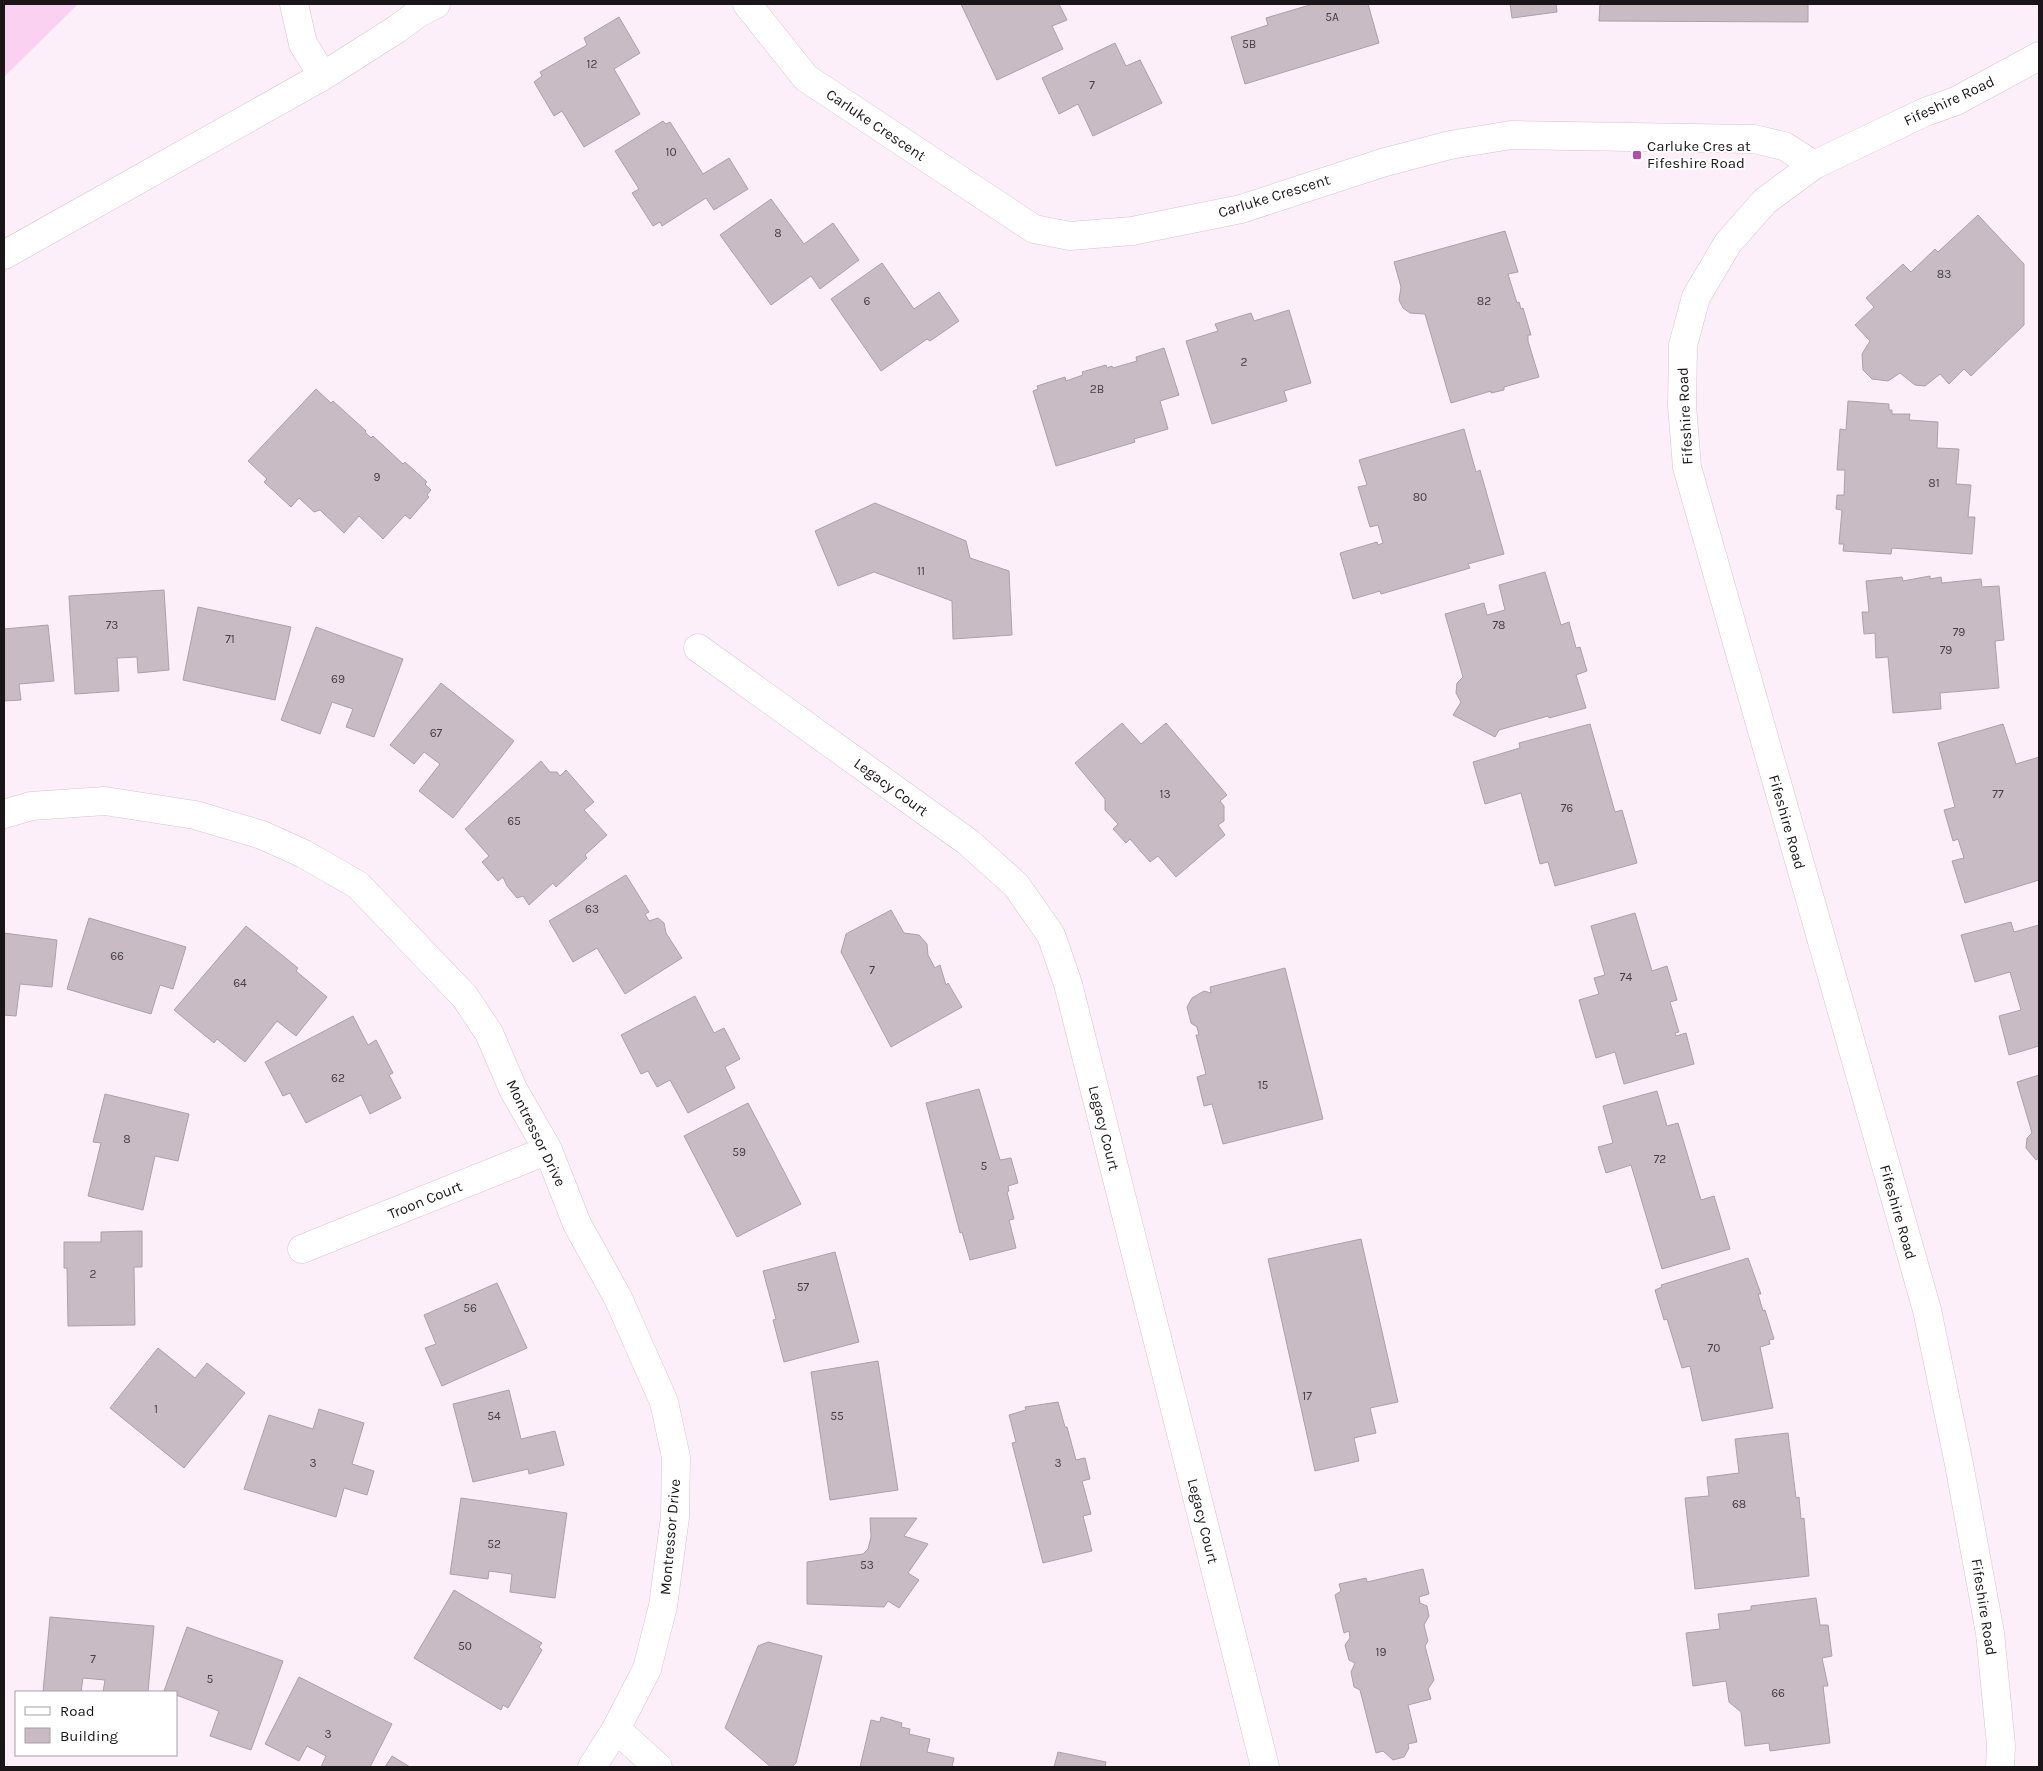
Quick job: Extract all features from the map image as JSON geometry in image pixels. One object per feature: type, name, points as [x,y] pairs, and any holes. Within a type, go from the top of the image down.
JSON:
[{"type":"street","points":[[294,4],[303,44],[323,76]]},
{"type":"street","name":"Carluke Crescent","points":[[747,4],[806,78],[1034,229],[1070,236],[1132,230],[1241,209],[1382,163],[1450,145],[1511,135],[1754,139],[1784,146],[1814,165]]},
{"type":"street","points":[[4,255],[323,76],[397,29],[421,7]]},
{"type":"street","name":"Fifeshire Road","points":[[2000,1767],[2001,1745],[1990,1633],[1959,1464],[1927,1310],[1687,467],[1682,406],[1683,345],[1696,297],[1728,243],[1765,201],[1814,165],[1925,112],[1956,101],[2039,56]]},
{"type":"street","name":"Legacy Court","points":[[698,648],[968,842],[1016,885],[1051,935],[1068,984],[1265,1767]]},
{"type":"street","name":"Montressor Drive","points":[[4,814],[31,806],[104,801],[195,815],[262,835],[304,854],[358,885],[466,997],[489,1033],[512,1089],[548,1150],[577,1224],[618,1298],[664,1402],[676,1457],[675,1517],[663,1606],[647,1669],[616,1730],[592,1767]]},
{"type":"street","name":"Troon Court","points":[[302,1249],[548,1150]]},
{"type":"street","points":[[616,1730],[658,1767]]},
{"type":"shaded area","points":[[4,4],[78,4],[4,77]]},
{"type":"building","points":[[961,4],[1059,4],[1067,20],[1052,26],[1063,49],[997,80]]},
{"type":"building","points":[[1313,4],[1368,4],[1379,43],[1245,84],[1231,37],[1268,25],[1266,18]]},
{"type":"building","points":[[1510,4],[1556,4],[1557,12],[1512,18]]},
{"type":"building","points":[[1600,4],[1808,4],[1808,22],[1599,21]]},
{"type":"building","points":[[619,17],[640,53],[614,69],[640,114],[584,147],[562,111],[554,116],[534,82],[542,76],[540,72],[587,45],[584,38]]},
{"type":"building","points":[[1115,43],[1126,66],[1140,60],[1162,103],[1093,136],[1078,104],[1059,114],[1042,78]]},
{"type":"building","points":[[663,121],[666,124],[670,122],[703,174],[729,158],[748,189],[714,210],[706,198],[662,226],[660,222],[653,226],[632,193],[639,189],[615,151]]},
{"type":"building","points":[[771,199],[804,244],[833,223],[859,260],[820,289],[811,276],[771,305],[720,235]]},
{"type":"building","points":[[1978,215],[2024,264],[2024,325],[1971,376],[1964,369],[1949,384],[1940,374],[1925,386],[1915,385],[1900,373],[1888,381],[1872,379],[1863,370],[1862,354],[1870,341],[1855,325],[1874,307],[1866,298],[1903,264],[1911,272],[1935,249],[1938,252]]},
{"type":"building","points":[[1505,231],[1518,272],[1508,274],[1517,303],[1519,302],[1521,309],[1523,308],[1531,335],[1528,335],[1528,341],[1539,377],[1504,387],[1504,390],[1491,393],[1491,391],[1451,403],[1425,314],[1410,313],[1403,308],[1399,300],[1401,287],[1394,262]]},
{"type":"building","points":[[882,263],[914,309],[939,292],[959,321],[930,341],[927,339],[881,371],[831,299]]},
{"type":"building","points":[[1289,310],[1311,383],[1284,391],[1287,401],[1212,424],[1186,341],[1218,331],[1215,324],[1251,313],[1254,321]]},
{"type":"building","points":[[1164,348],[1179,395],[1160,401],[1168,429],[1134,439],[1135,442],[1056,466],[1033,391],[1038,389],[1037,386],[1065,377],[1066,381],[1083,375],[1082,372],[1106,365],[1107,368],[1112,366],[1113,368],[1137,361],[1136,357]]},
{"type":"building","points":[[316,389],[331,403],[333,401],[366,431],[371,438],[373,436],[403,464],[405,462],[427,482],[425,484],[431,490],[427,495],[429,497],[410,519],[405,515],[383,539],[359,516],[344,533],[320,510],[314,512],[299,498],[291,507],[264,482],[267,479],[248,461]]},
{"type":"building","points":[[1848,401],[1889,404],[1889,410],[1892,410],[1892,414],[1910,414],[1909,420],[1938,422],[1937,448],[1959,449],[1956,484],[1971,485],[1968,517],[1975,517],[1972,554],[1892,548],[1891,554],[1843,551],[1844,544],[1839,544],[1842,510],[1836,509],[1837,495],[1844,495],[1845,470],[1837,470],[1840,429],[1846,430]]},
{"type":"building","points":[[1464,429],[1476,472],[1480,470],[1504,554],[1468,564],[1470,568],[1381,594],[1380,591],[1353,599],[1340,553],[1377,542],[1378,545],[1383,543],[1378,525],[1370,527],[1358,487],[1367,485],[1359,460]]},
{"type":"building","points":[[875,503],[966,541],[970,558],[1009,571],[1012,635],[953,639],[952,601],[874,572],[838,586],[815,531]]},
{"type":"building","points":[[1545,572],[1561,625],[1569,622],[1576,648],[1580,647],[1587,671],[1576,675],[1586,708],[1549,718],[1548,716],[1499,730],[1495,737],[1453,715],[1461,702],[1456,693],[1457,683],[1463,677],[1445,614],[1484,603],[1487,615],[1505,610],[1499,585]]},
{"type":"building","points":[[1930,576],[1930,579],[1941,577],[1942,583],[1981,579],[1982,587],[1999,586],[2004,640],[1995,641],[1999,688],[1940,693],[1941,709],[1893,713],[1888,657],[1876,658],[1875,633],[1864,634],[1862,612],[1869,612],[1866,581],[1902,577],[1903,581]]},
{"type":"building","points":[[164,590],[169,670],[138,673],[137,657],[117,658],[119,691],[75,694],[69,596]]},
{"type":"building","points":[[198,607],[291,627],[275,700],[183,680]]},
{"type":"building","points":[[48,625],[54,681],[19,684],[21,700],[4,701],[4,629]]},
{"type":"building","points":[[316,627],[403,659],[374,737],[346,727],[353,709],[332,702],[320,734],[281,720]]},
{"type":"building","points":[[441,683],[514,741],[453,818],[419,791],[440,764],[424,752],[414,764],[390,745]]},
{"type":"building","points":[[1122,723],[1141,744],[1166,723],[1227,795],[1220,801],[1224,806],[1224,821],[1218,825],[1225,835],[1176,877],[1158,856],[1150,862],[1130,839],[1126,843],[1113,829],[1118,824],[1105,810],[1105,799],[1075,763]]},
{"type":"building","points":[[1590,724],[1615,812],[1622,810],[1637,863],[1555,886],[1548,862],[1540,864],[1521,793],[1485,804],[1473,762],[1520,748],[1519,743]]},
{"type":"building","points":[[2003,724],[2016,764],[2039,757],[2039,880],[1965,903],[1952,861],[1964,858],[1958,839],[1953,841],[1944,810],[1955,807],[1938,743]]},
{"type":"building","points":[[541,761],[550,772],[557,772],[560,776],[566,770],[594,802],[584,810],[607,835],[585,855],[587,858],[556,887],[553,883],[529,905],[523,896],[517,898],[507,886],[503,877],[498,881],[482,862],[489,856],[465,829]]},
{"type":"building","points":[[626,875],[649,912],[645,914],[649,921],[658,918],[664,923],[666,933],[682,958],[625,994],[597,948],[573,962],[549,921]]},
{"type":"building","points":[[891,910],[904,933],[919,935],[927,944],[928,955],[935,968],[940,965],[946,985],[948,983],[962,1007],[891,1047],[841,952],[846,934]]},
{"type":"building","points":[[1635,913],[1652,971],[1667,966],[1677,1000],[1670,1002],[1679,1032],[1675,1033],[1676,1036],[1686,1033],[1694,1064],[1624,1084],[1615,1052],[1596,1058],[1579,1000],[1599,994],[1594,978],[1605,975],[1591,926]]},
{"type":"building","points":[[89,918],[186,947],[173,989],[160,985],[151,1014],[67,989]]},
{"type":"building","points":[[2011,922],[2014,932],[2039,925],[2039,1046],[2009,1055],[1999,1016],[2021,1010],[2010,972],[1975,982],[1961,935]]},
{"type":"building","points":[[246,926],[298,968],[296,971],[327,997],[296,1036],[277,1021],[245,1062],[217,1039],[214,1043],[174,1010]]},
{"type":"building","points":[[4,933],[57,940],[52,987],[20,984],[16,1016],[4,1015]]},
{"type":"building","points":[[1285,968],[1323,1119],[1223,1144],[1212,1104],[1204,1106],[1197,1077],[1206,1074],[1196,1035],[1199,1035],[1197,1027],[1191,1023],[1187,1007],[1192,998],[1204,991],[1211,993],[1210,987]]},
{"type":"building","points":[[695,996],[714,1033],[724,1028],[740,1059],[725,1067],[735,1088],[688,1113],[670,1080],[657,1087],[648,1071],[641,1074],[621,1035]]},
{"type":"building","points":[[353,1016],[368,1045],[376,1040],[393,1073],[389,1075],[401,1098],[370,1114],[361,1095],[306,1123],[290,1093],[283,1096],[265,1062]]},
{"type":"building","points":[[2039,1075],[2039,1158],[2036,1160],[2026,1148],[2027,1138],[2032,1133],[2017,1082]]},
{"type":"building","points":[[979,1089],[1000,1160],[1011,1158],[1018,1183],[1008,1186],[1009,1191],[1007,1192],[1014,1219],[1009,1220],[1016,1248],[970,1260],[962,1232],[960,1233],[926,1103]]},
{"type":"building","points":[[1657,1091],[1667,1126],[1678,1123],[1701,1200],[1714,1196],[1730,1249],[1662,1269],[1631,1165],[1606,1173],[1598,1147],[1613,1143],[1603,1106]]},
{"type":"building","points":[[105,1094],[189,1114],[178,1161],[155,1156],[143,1210],[88,1196],[101,1143],[93,1142]]},
{"type":"building","points":[[748,1103],[801,1204],[737,1237],[684,1136]]},
{"type":"building","points":[[142,1231],[142,1267],[134,1267],[135,1325],[68,1326],[67,1268],[64,1268],[64,1242],[101,1242],[101,1232]]},
{"type":"building","points":[[1361,1239],[1398,1402],[1370,1408],[1376,1433],[1354,1438],[1359,1461],[1315,1471],[1268,1259]]},
{"type":"building","points":[[835,1252],[859,1342],[784,1362],[773,1320],[776,1319],[763,1271]]},
{"type":"building","points":[[1748,1258],[1761,1294],[1758,1294],[1763,1311],[1765,1310],[1774,1339],[1769,1340],[1770,1344],[1760,1347],[1773,1408],[1702,1421],[1690,1366],[1682,1368],[1667,1319],[1664,1320],[1655,1290],[1662,1287],[1661,1285]]},
{"type":"building","points":[[497,1283],[527,1348],[442,1386],[425,1348],[436,1344],[424,1315]]},
{"type":"building","points":[[158,1348],[195,1378],[207,1363],[245,1393],[184,1468],[110,1408]]},
{"type":"building","points":[[878,1361],[898,1490],[830,1500],[811,1372]]},
{"type":"building","points":[[509,1390],[521,1439],[555,1431],[564,1465],[529,1474],[528,1469],[473,1482],[453,1404]]},
{"type":"building","points":[[1058,1402],[1076,1460],[1085,1458],[1090,1479],[1082,1481],[1091,1514],[1083,1516],[1092,1551],[1043,1563],[1012,1443],[1016,1442],[1009,1415],[1026,1410],[1025,1407]]},
{"type":"building","points":[[319,1409],[364,1423],[352,1464],[374,1471],[367,1495],[344,1488],[336,1517],[244,1489],[269,1415],[313,1429]]},
{"type":"building","points":[[1788,1433],[1796,1498],[1799,1497],[1801,1519],[1804,1518],[1809,1576],[1695,1589],[1685,1498],[1709,1496],[1707,1477],[1739,1473],[1735,1439]]},
{"type":"building","points":[[461,1498],[567,1513],[555,1598],[510,1592],[512,1574],[489,1571],[488,1579],[450,1574]]},
{"type":"building","points":[[870,1518],[917,1518],[904,1536],[928,1544],[908,1573],[919,1580],[899,1608],[888,1601],[884,1607],[807,1604],[807,1562],[863,1554],[868,1549],[871,1537]]},
{"type":"building","points":[[1423,1569],[1429,1594],[1419,1597],[1420,1603],[1427,1606],[1429,1616],[1424,1625],[1428,1641],[1425,1646],[1434,1680],[1428,1689],[1431,1699],[1408,1705],[1417,1742],[1408,1744],[1409,1748],[1404,1757],[1393,1760],[1383,1751],[1376,1753],[1360,1690],[1354,1687],[1351,1672],[1355,1663],[1349,1660],[1345,1645],[1350,1638],[1349,1631],[1344,1633],[1335,1595],[1341,1591],[1339,1584],[1366,1578],[1367,1582]]},
{"type":"building","points":[[454,1590],[542,1643],[539,1647],[542,1650],[508,1708],[503,1705],[501,1710],[414,1658]]},
{"type":"building","points":[[1816,1598],[1820,1625],[1828,1625],[1832,1656],[1822,1658],[1828,1686],[1823,1686],[1830,1743],[1770,1751],[1769,1743],[1745,1746],[1741,1712],[1729,1702],[1726,1681],[1693,1686],[1686,1633],[1720,1629],[1718,1614],[1751,1610],[1751,1606]]},
{"type":"building","points":[[50,1617],[154,1626],[148,1691],[103,1691],[105,1680],[83,1678],[81,1691],[43,1691]]},
{"type":"building","points":[[187,1627],[283,1661],[251,1750],[210,1736],[219,1711],[178,1696],[178,1691],[164,1691]]},
{"type":"building","points":[[768,1642],[822,1656],[796,1763],[792,1767],[771,1767],[725,1728],[758,1646]]},
{"type":"building","points":[[299,1677],[392,1724],[370,1767],[321,1767],[326,1756],[307,1746],[299,1761],[265,1744]]},
{"type":"building","points":[[881,1717],[902,1723],[901,1727],[910,1729],[909,1734],[930,1739],[927,1752],[954,1758],[952,1767],[860,1767],[871,1720],[880,1722]]},
{"type":"building","points":[[1058,1752],[1106,1762],[1105,1767],[1054,1767]]},
{"type":"building","points":[[392,1756],[410,1767],[385,1767]]},
{"type":"place","name":"Carluke Cres at Fifeshire Road","points":[[1637,155]]}]
